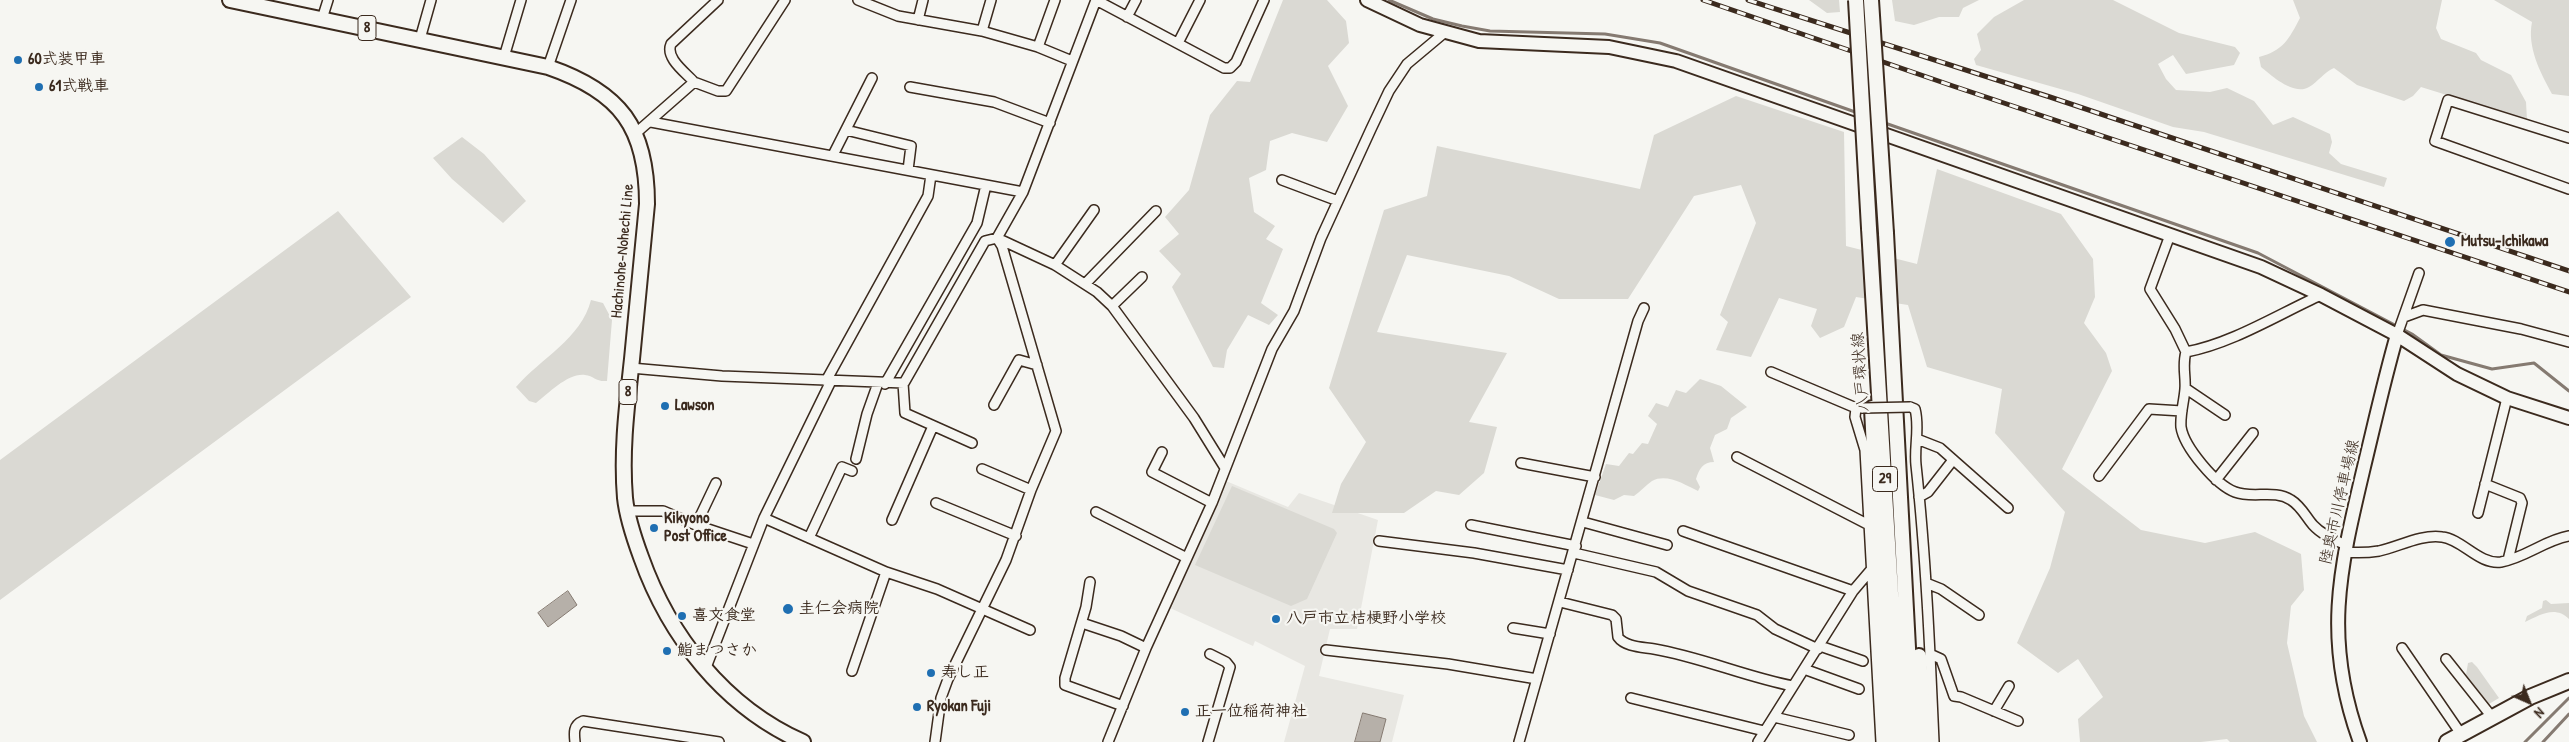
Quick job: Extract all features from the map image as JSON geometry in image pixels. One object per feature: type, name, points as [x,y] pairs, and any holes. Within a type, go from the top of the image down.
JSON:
[{"type":"main road","name":"Hachinohe-Nohechi Line","points":[[230,0],[548,67],[574,76],[595,87],[624,115],[636,133],[647,176],[647,204],[623,453],[628,511],[636,543],[655,596],[675,630],[705,670],[740,703],[772,726],[800,742]]},
{"type":"main road","name":"八戸環状線","points":[[1856,0],[1869,228],[1907,736]]},
{"type":"main road","name":"八戸環状線","points":[[1872,0],[1890,317],[1907,736]]},
{"type":"main road","name":"29","points":[[1874,295],[1872,426],[1888,742]]},
{"type":"main road","name":"29","points":[[1890,317],[1903,426],[1925,742]]},
{"type":"main road","points":[[2447,742],[2530,697],[2569,681]]},
{"type":"street","points":[[322,19],[328,0]]},
{"type":"street","points":[[420,39],[430,0]]},
{"type":"street","points":[[504,57],[521,0]]},
{"type":"street","points":[[548,67],[571,0]]},
{"type":"street","points":[[718,0],[671,44],[669,49],[670,56],[694,82],[718,91],[726,91],[785,0]]},
{"type":"street","points":[[858,0],[898,16],[982,31],[1038,47],[1072,61]]},
{"type":"street","points":[[918,20],[924,0]]},
{"type":"street","points":[[982,31],[991,0]]},
{"type":"street","points":[[1038,47],[1055,0]]},
{"type":"street","points":[[997,238],[1023,192],[1096,0],[1224,68],[1230,68],[1236,62],[1264,0]]},
{"type":"street","points":[[1127,17],[1136,0]]},
{"type":"street","points":[[1178,43],[1200,0]]},
{"type":"street","points":[[1368,0],[1395,15],[1444,33],[1479,41],[1608,47],[1676,61],[2261,267],[2321,295],[2397,336],[2457,374],[2507,398],[2569,418]]},
{"type":"street","points":[[1108,742],[1146,648],[1212,503],[1272,349],[1294,311],[1320,238],[1389,91],[1406,64],[1444,33]]},
{"type":"street","points":[[833,156],[872,78]]},
{"type":"street","points":[[636,133],[651,122],[694,82]]},
{"type":"street","points":[[910,87],[994,102],[1050,123]]},
{"type":"street","points":[[2569,138],[2448,100],[2435,141],[2569,189]]},
{"type":"street","points":[[651,122],[1023,192]]},
{"type":"street","points":[[846,130],[910,146],[908,170]]},
{"type":"street","points":[[705,670],[764,518],[828,381],[928,196],[931,175]]},
{"type":"street","points":[[1282,180],[1338,201]]},
{"type":"street","points":[[856,459],[866,426],[867,414],[882,383],[977,223],[986,185]]},
{"type":"street","points":[[1055,265],[1094,210]]},
{"type":"street","points":[[1086,283],[1156,211]]},
{"type":"street","points":[[2170,235],[2150,289],[2175,329],[2186,352],[2183,362],[2185,388],[2182,434],[2205,468],[2216,480],[2234,492],[2243,495],[2280,495],[2291,500],[2314,526],[2326,536],[2345,548],[2362,553],[2428,537],[2443,536],[2487,560],[2499,562],[2508,560],[2560,537],[2569,536]]},
{"type":"street","points":[[972,443],[905,413],[903,383],[985,241],[997,238],[1055,265],[1086,283],[1112,306],[1194,418],[1226,468]]},
{"type":"street","points":[[936,742],[941,698],[1016,536],[1031,490],[1056,431],[1002,246],[997,238]]},
{"type":"street","name":"陸奥市川停車場線","points":[[2360,742],[2344,688],[2337,634],[2338,596],[2345,548],[2397,336],[2419,273]]},
{"type":"street","points":[[1112,306],[1142,277]]},
{"type":"street","points":[[2186,352],[2204,349],[2321,295]]},
{"type":"street","points":[[1519,742],[1583,522],[1638,321],[1644,308]]},
{"type":"street","points":[[2404,317],[2424,310],[2521,329],[2569,342]]},
{"type":"street","points":[[994,405],[1019,360],[1037,365]]},
{"type":"street","points":[[631,368],[722,376],[903,383]]},
{"type":"street","points":[[1771,372],[1859,408],[1910,407],[1915,409],[1917,414],[1917,439],[1914,453],[1926,583],[1934,742]]},
{"type":"street","points":[[2185,388],[2226,415]]},
{"type":"street","points":[[2478,513],[2507,398]]},
{"type":"street","points":[[1859,408],[1855,418],[1865,450],[1870,571],[1881,742]]},
{"type":"street","points":[[2099,476],[2149,409],[2182,411]]},
{"type":"street","points":[[892,520],[933,426]]},
{"type":"street","points":[[2216,480],[2253,433]]},
{"type":"street","points":[[1917,439],[1930,443],[1953,460],[2008,508]]},
{"type":"street","points":[[1162,452],[1152,472],[1212,503]]},
{"type":"street","points":[[1737,457],[1868,524]]},
{"type":"street","points":[[1919,497],[1928,492],[1953,460]]},
{"type":"street","points":[[1521,463],[1595,477]]},
{"type":"street","points":[[809,538],[842,467],[852,471]]},
{"type":"street","points":[[982,469],[1031,490]]},
{"type":"street","points":[[696,525],[716,483]]},
{"type":"street","points":[[2485,484],[2520,498],[2522,503],[2508,560]]},
{"type":"street","points":[[936,503],[1016,536]]},
{"type":"street","points":[[628,511],[663,511],[696,525],[753,544]]},
{"type":"street","points":[[1096,512],[1187,558]]},
{"type":"street","points":[[764,518],[886,572],[937,589],[1030,630]]},
{"type":"street","points":[[1583,522],[1667,545]]},
{"type":"street","points":[[1471,525],[1575,549],[1656,572],[1688,591],[1757,615],[1775,629],[1819,647],[1863,661]]},
{"type":"street","points":[[1683,531],[1853,591]]},
{"type":"street","points":[[1379,541],[1474,553],[1568,570]]},
{"type":"street","points":[[1762,741],[1764,731],[1853,591],[1870,571]]},
{"type":"street","points":[[852,671],[886,572]]},
{"type":"street","points":[[1090,582],[1082,623],[1065,678],[1065,686],[1123,706]]},
{"type":"street","points":[[1926,583],[1941,589],[1979,615]]},
{"type":"street","points":[[1560,602],[1612,615],[1616,619],[1618,637],[1626,644],[1682,654],[1758,679],[1793,686]]},
{"type":"street","points":[[1082,623],[1121,636],[1146,648]]},
{"type":"street","points":[[1513,628],[1550,634]]},
{"type":"street","points":[[2402,648],[2461,734]]},
{"type":"street","points":[[1326,650],[1448,664],[1537,679]]},
{"type":"street","points":[[1208,742],[1230,667],[1226,662],[1210,654]]},
{"type":"street","points":[[1930,654],[1942,659],[1954,696],[1961,696],[2018,721]]},
{"type":"street","points":[[2446,660],[2492,717]]},
{"type":"street","points":[[1804,669],[1859,689]]},
{"type":"street","points":[[1994,711],[2009,686]]},
{"type":"street","points":[[1631,698],[1764,731]]},
{"type":"street","points":[[1774,717],[1849,735]]},
{"type":"street","points":[[575,742],[574,730],[578,723],[583,721],[719,742]]},
{"type":"shaded area","points":[[1283,0],[1327,0],[1346,21],[1349,43],[1328,66],[1348,106],[1327,142],[1292,133],[1270,141],[1266,170],[1249,178],[1254,212],[1275,226],[1266,239],[1283,249],[1261,303],[1278,315],[1269,325],[1248,315],[1227,350],[1224,368],[1213,367],[1172,287],[1181,274],[1159,251],[1179,234],[1165,217],[1189,190],[1210,115],[1237,81],[1250,82]]},
{"type":"shaded area","points":[[1809,0],[1839,0],[1840,12],[1827,13]]},
{"type":"shaded area","points":[[1892,0],[1979,0],[1963,8],[1959,17],[1939,17],[1914,25],[1895,21]]},
{"type":"shaded area","points":[[2024,0],[2113,0],[2179,33],[2235,47],[2240,53],[2234,65],[2186,74],[2173,55],[2158,64],[2166,79],[2176,90],[2210,92],[2227,88],[2254,101],[2273,125],[2293,117],[2330,134],[2332,142],[2329,153],[2341,164],[2387,178],[2384,187],[2204,132],[2173,127],[2078,94],[1976,65],[1974,59],[1981,50],[1977,34],[1994,17]]},
{"type":"shaded area","points":[[2293,0],[2442,0],[2436,28],[2441,39],[2476,53],[2481,60],[2511,75],[2526,102],[2527,120],[2421,87],[2413,96],[2404,101],[2357,85],[2334,68],[2312,85],[2303,89],[2283,84],[2261,67],[2259,57],[2280,48],[2292,32],[2300,18]]},
{"type":"shaded area","points":[[2494,0],[2569,0],[2569,96],[2552,94],[2543,77],[2531,41],[2532,22]]},
{"type":"shaded area","points":[[1736,96],[1844,132],[1846,246],[1917,264],[1937,169],[2061,214],[2093,259],[2095,297],[2084,323],[2106,353],[2112,371],[2062,469],[2141,530],[2205,543],[2255,532],[2301,554],[2304,590],[2291,606],[2287,643],[2304,716],[2317,742],[2230,742],[2227,739],[2201,742],[2080,742],[2078,719],[2103,697],[2078,659],[2058,673],[2017,643],[2050,568],[2065,512],[1995,433],[2002,389],[1927,367],[1908,305],[1856,297],[1844,327],[1820,338],[1811,326],[1817,309],[1779,298],[1751,357],[1716,350],[1728,322],[1720,315],[1756,223],[1741,185],[1694,196],[1628,299],[1559,299],[1509,276],[1407,255],[1377,332],[1507,353],[1469,422],[1497,427],[1484,473],[1459,495],[1436,491],[1404,513],[1332,513],[1341,484],[1366,442],[1329,388],[1384,210],[1427,196],[1437,146],[1640,189],[1654,135]]},
{"type":"shaded area","points":[[462,137],[484,154],[526,201],[503,223],[452,179],[433,158]]},
{"type":"shaded area","points":[[338,211],[411,297],[0,600],[0,460]]},
{"type":"shaded area","points":[[591,300],[603,303],[612,320],[607,381],[579,375],[565,380],[536,403],[529,401],[516,387],[579,326]]},
{"type":"shaded area","points":[[1700,379],[1721,386],[1747,407],[1731,418],[1727,429],[1715,435],[1710,448],[1714,462],[1707,463],[1700,469],[1696,479],[1700,487],[1698,491],[1664,478],[1652,481],[1634,496],[1624,495],[1614,500],[1595,495],[1606,464],[1619,466],[1629,453],[1633,454],[1642,443],[1648,444],[1657,424],[1648,416],[1656,403],[1668,407],[1676,390],[1686,393]]},
{"type":"shaded area","name":"八戸市立桔梗野小学校","points":[[1226,481],[1288,507],[1299,493],[1378,520],[1357,629],[1330,629],[1319,676],[1404,695],[1392,742],[1284,742],[1305,666],[1255,641],[1253,646],[1170,608]]},
{"type":"shaded area","points":[[1232,486],[1334,529],[1337,533],[1307,599],[1291,606],[1195,565]]},
{"type":"shaded area","points":[[568,591],[577,605],[548,627],[538,613]]},
{"type":"shaded area","points":[[2546,600],[2551,604],[2569,603],[2569,619],[2564,615],[2553,612],[2542,614],[2525,622],[2527,616],[2542,608],[2543,601]]},
{"type":"shaded area","points":[[2472,662],[2499,698],[2489,704],[2466,675],[2468,663]]},
{"type":"shaded area","points":[[1363,713],[1386,719],[1380,742],[1355,742]]},
{"type":"waterway","points":[[1389,0],[1433,19],[1490,31],[1605,34],[1660,43],[1858,113]]},
{"type":"waterway","points":[[1882,122],[2258,253],[2412,334],[2441,355],[2492,369],[2534,363],[2569,391]]},
{"type":"waterway","points":[[2525,742],[2569,698]]},
{"type":"waterway","points":[[2543,742],[2569,714]]},
{"type":"railway","points":[[1703,0],[1953,86],[2569,292]]},
{"type":"railway","points":[[1748,0],[2050,97],[2569,271]]},
{"type":"place","name":"60式装甲車","points":[[18,60]]},
{"type":"place","name":"61式戦車","points":[[39,87]]},
{"type":"place","name":"Mutsu-Ichikawa","points":[[2450,242]]},
{"type":"place","name":"Lawson","points":[[665,406]]},
{"type":"place","name":"Kikyono Post Office","points":[[654,528]]},
{"type":"place","name":"圭仁会病院","points":[[788,609]]},
{"type":"place","name":"喜文食堂","points":[[682,616]]},
{"type":"place","name":"八戸市立桔梗野小学校","points":[[1276,619]]},
{"type":"place","name":"鮨まつさか","points":[[667,651]]},
{"type":"place","name":"寿し正","points":[[931,673]]},
{"type":"place","name":"Ryokan Fuji","points":[[917,707]]},
{"type":"place","name":"正一位稲荷神社","points":[[1185,712]]}]
